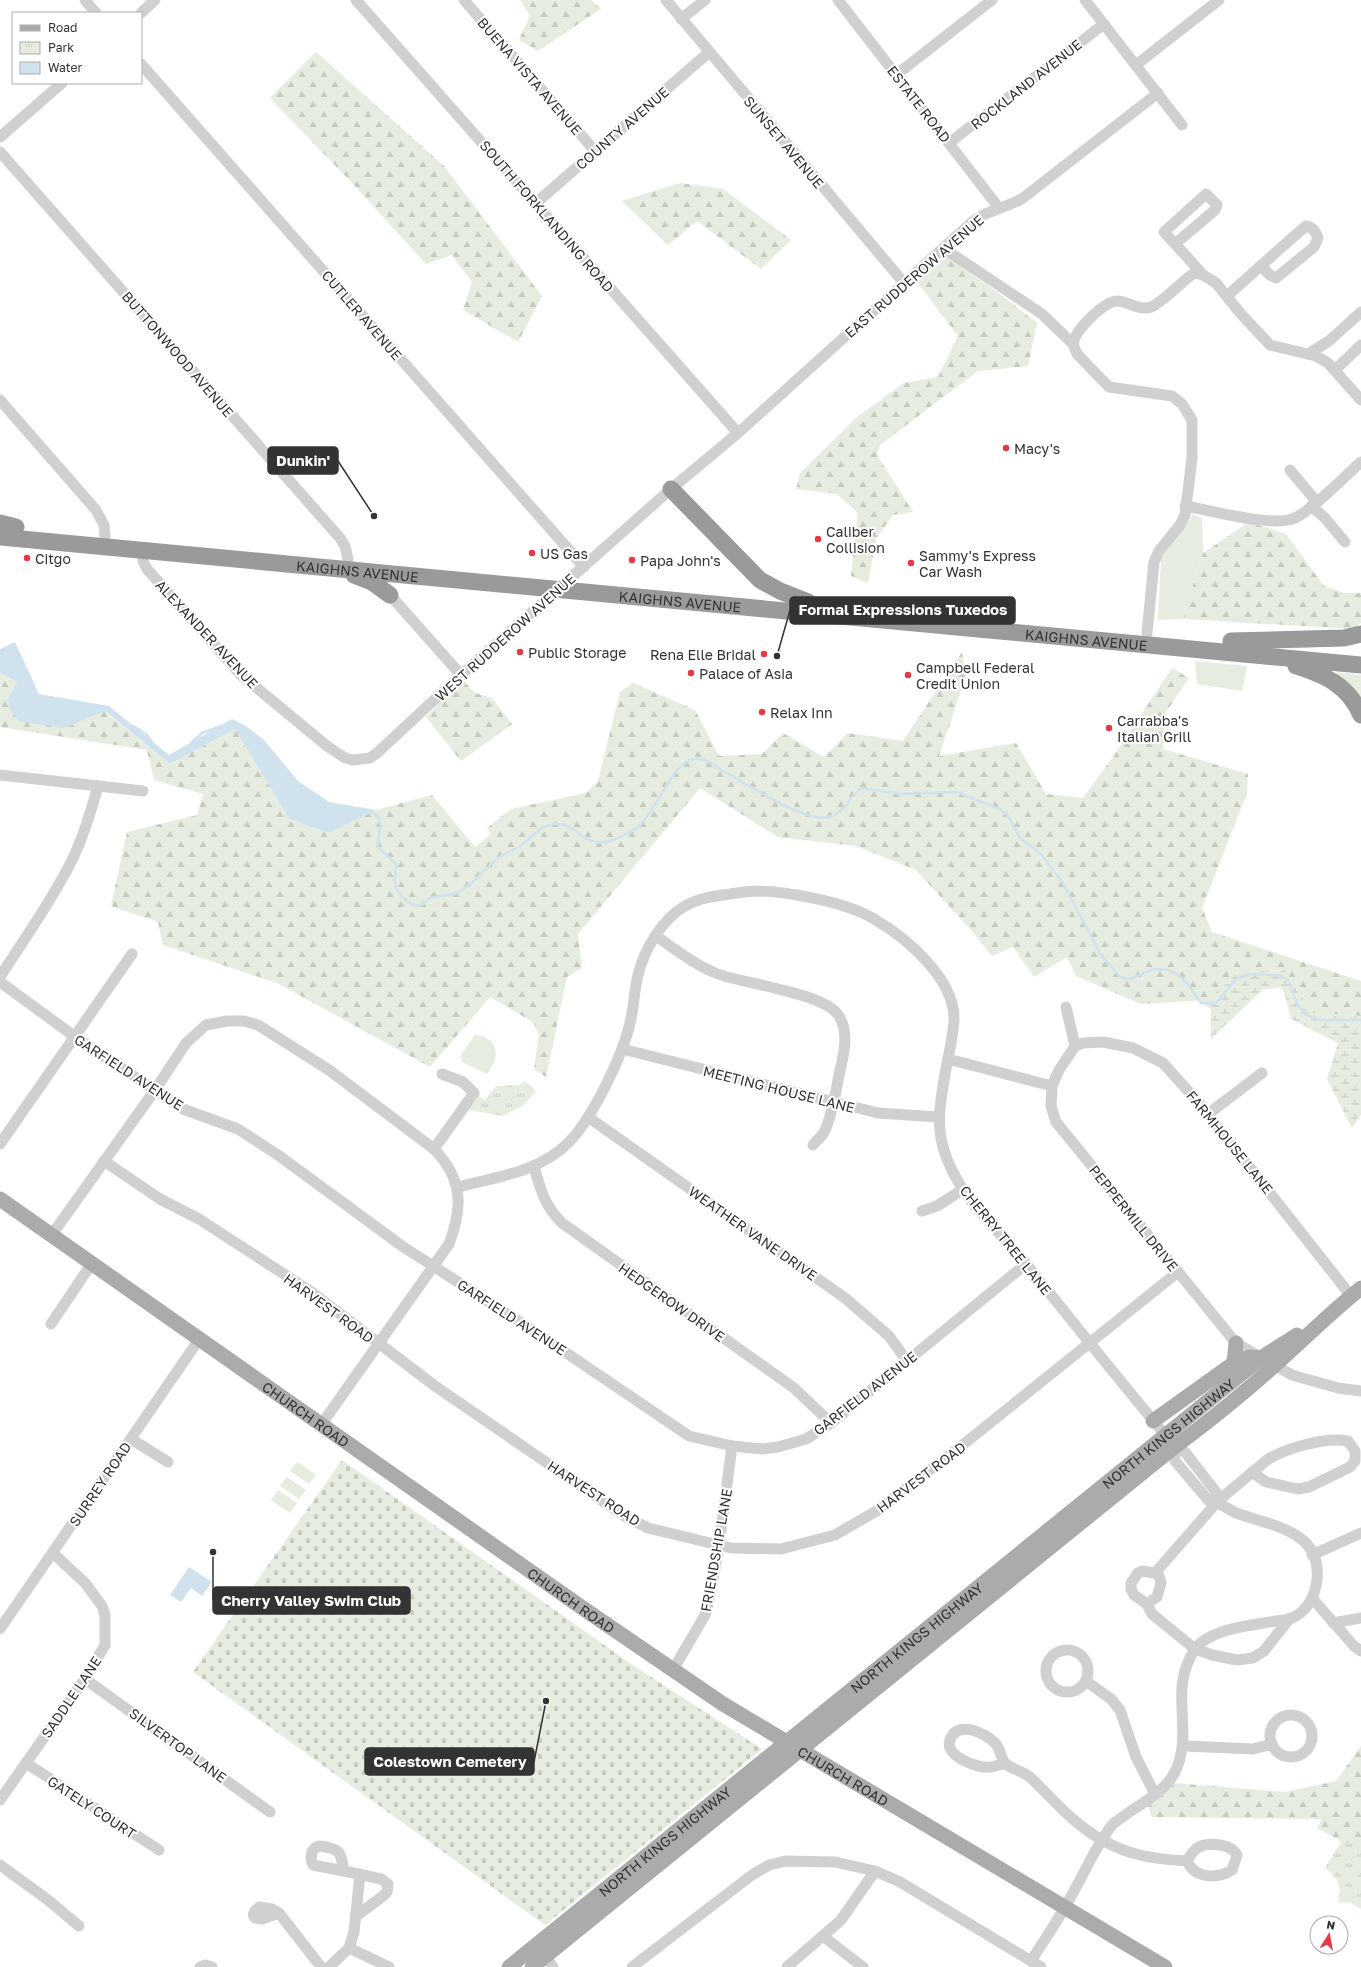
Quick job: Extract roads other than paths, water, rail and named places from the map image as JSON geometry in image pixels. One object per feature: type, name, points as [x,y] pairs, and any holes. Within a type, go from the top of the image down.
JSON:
[{"type":"highway","points":[[671,489],[760,580],[780,591],[808,602]]},
{"type":"highway","name":"KAIGHNS AVENUE","points":[[5,525],[348,559],[564,585],[1263,656],[1361,664]]},
{"type":"highway","name":"KAIGHNS AVENUE","points":[[0,537],[319,567],[808,602],[1361,653]]},
{"type":"highway","points":[[319,567],[367,579],[390,595]]},
{"type":"highway","points":[[1231,641],[1344,638],[1361,634]]},
{"type":"highway","points":[[1263,656],[1314,672],[1332,680],[1351,697],[1361,715]]},
{"type":"main road","name":"CHURCH ROAD","points":[[0,1199],[51,1236],[200,1338],[321,1425],[723,1704],[1165,1967]]},
{"type":"main road","name":"NORTH KINGS HIGHWAY","points":[[532,1967],[800,1749],[1170,1442],[1261,1358],[1328,1314],[1356,1292]]},
{"type":"main road","name":"NORTH KINGS HIGHWAY","points":[[509,1967],[545,1956],[786,1741],[1170,1442],[1201,1427],[1274,1366],[1328,1314]]},
{"type":"main road","points":[[1234,1363],[1236,1343]]},
{"type":"main road","points":[[1154,1421],[1234,1363],[1250,1357],[1261,1358]]},
{"type":"street","points":[[85,0],[95,12]]},
{"type":"street","points":[[142,12],[155,0]]},
{"type":"street","name":"SOUTH FORKLANDING ROAD","points":[[356,0],[738,433]]},
{"type":"street","name":"BUENA VISTA AVENUE","points":[[464,0],[595,151]]},
{"type":"street","name":"SUNSET AVENUE","points":[[666,0],[708,53],[904,283]]},
{"type":"street","points":[[681,19],[705,0]]},
{"type":"street","points":[[896,75],[992,0]]},
{"type":"street","points":[[1085,0],[1182,125]]},
{"type":"street","points":[[1136,65],[1219,0]]},
{"type":"street","name":"ESTATE ROAD","points":[[843,2],[896,75],[999,208]]},
{"type":"street","name":"ROCKLAND AVENUE","points":[[949,143],[1104,24]]},
{"type":"street","name":"COUNTY AVENUE","points":[[536,203],[708,53]]},
{"type":"street","name":"CUTLER AVENUE","points":[[142,65],[584,567]]},
{"type":"street","points":[[0,138],[61,84]]},
{"type":"street","name":"EAST RUDDEROW AVENUE","points":[[738,433],[977,218],[985,213],[1023,198],[1158,93]]},
{"type":"street","name":"BUTTONWOOD AVENUE","points":[[0,152],[340,538],[345,546],[348,559]]},
{"type":"street","points":[[1175,244],[1215,210],[1217,205],[1206,194],[1164,232],[1203,275],[1216,282],[1270,345],[1322,359],[1335,370],[1361,400]]},
{"type":"street","points":[[1227,296],[1260,266],[1306,226],[1311,227],[1317,233],[1318,238],[1314,247],[1276,278],[1260,266]]},
{"type":"street","points":[[943,248],[1042,314],[1072,344],[1077,354],[1109,386],[1124,390],[1168,395],[1176,398],[1192,420],[1192,461],[1183,520],[1159,550],[1154,562],[1147,633]]},
{"type":"street","points":[[1072,344],[1077,332],[1108,304],[1122,302],[1140,308],[1149,308],[1157,304],[1190,276],[1194,274],[1203,275]]},
{"type":"street","points":[[1308,354],[1329,341],[1361,312]]},
{"type":"street","points":[[1335,370],[1361,345]]},
{"type":"street","points":[[0,400],[96,510],[104,525],[105,536]]},
{"type":"street","name":"WEST RUDDEROW AVENUE","points":[[362,760],[377,753],[461,675],[671,489],[738,433]]},
{"type":"street","points":[[1185,506],[1252,518],[1282,521],[1296,517],[1314,504],[1361,462]]},
{"type":"street","points":[[1290,470],[1314,504],[1345,542]]},
{"type":"street","name":"ALEXANDER AVENUE","points":[[142,550],[143,561],[147,569],[241,675],[334,751],[349,759],[362,760]]},
{"type":"street","points":[[390,595],[461,675]]},
{"type":"street","points":[[0,776],[143,791]]},
{"type":"street","points":[[0,976],[50,900],[68,867],[83,836],[98,786]]},
{"type":"street","name":"CHERRY TREE LANE","points":[[458,1187],[534,1167],[557,1154],[572,1140],[588,1117],[615,1068],[630,1025],[638,973],[647,950],[664,923],[685,906],[713,897],[757,890],[785,893],[833,903],[872,917],[900,937],[934,968],[950,993],[954,1018],[938,1117],[943,1147],[962,1190],[1026,1264],[1088,1343],[1154,1421],[1170,1442],[1175,1461],[1209,1501],[1218,1501],[1232,1511],[1289,1530],[1302,1539],[1312,1555],[1318,1573],[1316,1593],[1312,1598]]},
{"type":"street","points":[[656,936],[691,960],[717,974],[808,997],[828,1006],[838,1015],[844,1026],[845,1035],[843,1055],[834,1102],[823,1133],[813,1145]]},
{"type":"street","points":[[0,1144],[132,954]]},
{"type":"street","name":"GARFIELD AVENUE","points":[[0,982],[74,1036],[183,1110],[238,1129],[278,1155],[402,1246],[537,1333],[689,1436],[732,1446],[762,1449],[778,1447],[806,1439],[831,1423],[1026,1264]]},
{"type":"street","points":[[1066,1007],[1075,1046]]},
{"type":"street","points":[[51,1236],[155,1090],[186,1043],[206,1025],[227,1021],[244,1021],[258,1025],[329,1070],[444,1159],[458,1187],[458,1217],[449,1244],[321,1425]]},
{"type":"street","name":"FARMHOUSE LANE","points":[[1075,1046],[1083,1043],[1103,1042],[1134,1048],[1163,1063],[1208,1114],[1356,1292]]},
{"type":"street","name":"PEPPERMILL DRIVE","points":[[1075,1046],[1058,1070],[1052,1086],[1051,1106],[1056,1122],[1236,1343],[1274,1366],[1304,1380],[1361,1391]]},
{"type":"street","name":"MEETING HOUSE LANE","points":[[622,1049],[878,1113],[938,1117]]},
{"type":"street","points":[[948,1059],[1052,1086]]},
{"type":"street","points":[[1208,1114],[1262,1073]]},
{"type":"street","points":[[434,1150],[474,1093],[463,1082],[442,1074]]},
{"type":"street","name":"WEATHER VANE DRIVE","points":[[588,1117],[845,1298],[889,1336],[907,1361]]},
{"type":"street","name":"HARVEST ROAD","points":[[104,1161],[160,1199],[199,1219],[310,1291],[435,1386],[626,1517],[648,1528],[719,1546],[758,1550],[781,1549],[835,1535],[878,1510],[965,1443],[1178,1272]]},
{"type":"street","name":"HEDGEROW DRIVE","points":[[534,1167],[542,1196],[550,1211],[562,1223],[794,1388],[831,1423]]},
{"type":"street","points":[[922,1211],[937,1206],[962,1190]]},
{"type":"street","points":[[51,1324],[92,1264]]},
{"type":"street","name":"SURREY ROAD","points":[[0,1629],[200,1338]]},
{"type":"street","points":[[131,1439],[168,1462]]},
{"type":"street","points":[[1155,1573],[1218,1501],[1252,1472],[1275,1455],[1289,1449],[1327,1440],[1348,1441],[1355,1451],[1355,1462],[1350,1467],[1309,1487],[1298,1489],[1266,1482],[1252,1472]]},
{"type":"street","name":"FRIENDSHIP LANE","points":[[673,1670],[705,1615],[719,1546],[732,1446]]},
{"type":"street","points":[[1312,1555],[1358,1538]]},
{"type":"street","name":"SADDLE LANE","points":[[0,1800],[85,1679],[105,1645],[105,1615],[102,1606],[86,1584],[53,1553]]},
{"type":"street","points":[[1147,1604],[1157,1597],[1160,1589],[1159,1576],[1155,1573],[1142,1570],[1131,1583],[1134,1595],[1147,1604],[1152,1614],[1195,1650],[1237,1660],[1253,1658],[1264,1651],[1290,1618]]},
{"type":"street","points":[[1030,1961],[1065,1908],[1102,1840],[1113,1824],[1155,1794],[1170,1780],[1176,1770],[1184,1746],[1181,1710],[1182,1676],[1195,1650],[1209,1638],[1228,1630],[1295,1617],[1312,1598],[1354,1646],[1361,1651]]},
{"type":"street","points":[[1333,1623],[1361,1618]]},
{"type":"street","name":"SILVERTOP LANE","points":[[85,1679],[270,1812]]},
{"type":"street","points":[[1086,1681],[1111,1699],[1120,1710],[1136,1757],[1155,1794]]},
{"type":"street","points":[[1005,1763],[990,1768],[973,1765],[958,1758],[950,1746],[950,1740],[959,1729],[965,1728],[990,1738],[996,1744],[1005,1763],[1030,1777],[1067,1816],[1102,1840],[1147,1858],[1186,1861]]},
{"type":"street","points":[[1184,1746],[1253,1749],[1272,1744]]},
{"type":"street","name":"GATELY COURT","points":[[26,1763],[159,1850]]},
{"type":"street","points":[[632,1967],[752,1876],[769,1865],[786,1861],[835,1862],[875,1871],[900,1882],[1041,1967]]},
{"type":"street","points":[[0,1865],[48,1900],[79,1926]]},
{"type":"street","points":[[344,1871],[386,1881],[388,1888],[383,1896],[355,1917]]},
{"type":"street","points":[[787,1967],[824,1937],[842,1920],[875,1871]]},
{"type":"street","points":[[329,1967],[350,1948],[360,1874]]},
{"type":"street","points":[[279,1913],[321,1967]]},
{"type":"street","points":[[824,1937],[863,1967]]},
{"type":"street","points":[[350,1948],[389,1967]]},
{"type":"street","points":[[200,1967],[205,1965],[212,1967]]},
{"type":"water","points":[[15,642],[39,694],[109,706],[169,755],[232,719],[246,726],[264,740],[298,781],[329,802],[376,810],[329,833],[289,819],[235,729],[170,764],[105,711],[64,728],[18,721],[7,700],[17,682],[0,673],[0,649]]},
{"type":"water","points":[[189,1567],[212,1582],[202,1596],[191,1588],[181,1602],[170,1595]]},
{"type":"waterway","points":[[10,704],[11,709],[16,715]]},
{"type":"waterway","points":[[133,726],[146,734],[153,743]]},
{"type":"waterway","points":[[191,743],[202,733],[221,726]]},
{"type":"waterway","points":[[370,811],[375,814],[380,822],[378,847],[396,864],[396,888],[404,898],[418,906],[422,905],[430,898],[457,893],[475,880],[501,856],[520,847],[538,831],[549,825],[559,824],[567,826],[588,839],[596,842],[606,842],[630,832],[637,828],[651,812],[678,770],[685,763],[697,758],[713,764],[791,809],[819,817],[829,817],[835,815],[843,808],[853,795],[862,788],[901,794],[957,792],[1002,810],[1008,816],[1020,838],[1041,854],[1063,883],[1101,955],[1120,977],[1128,979],[1152,970],[1169,970],[1183,979],[1201,1003],[1215,1004],[1237,978],[1251,974],[1274,975],[1288,980],[1297,1004],[1307,1015],[1319,1020],[1361,1020]]},
{"type":"place","name":"Macy's","points":[[1006,448]]},
{"type":"place","name":"Dunkin'","points":[[374,516]]},
{"type":"place","name":"Caliber Collision","points":[[818,539]]},
{"type":"place","name":"US Gas","points":[[532,553]]},
{"type":"place","name":"Citgo","points":[[27,558]]},
{"type":"place","name":"Papa John's","points":[[632,560]]},
{"type":"place","name":"Sammy's Express Car Wash","points":[[911,563]]},
{"type":"place","name":"Public Storage","points":[[520,652]]},
{"type":"place","name":"Rena Elle Bridal","points":[[764,654]]},
{"type":"place","name":"Formal Expressions Tuxedos","points":[[777,656]]},
{"type":"place","name":"Palace of Asia","points":[[691,673]]},
{"type":"place","name":"Campbell Federal Credit Union","points":[[908,675]]},
{"type":"place","name":"Relax Inn","points":[[762,712]]},
{"type":"place","name":"Carrabba's Italian Grill","points":[[1109,728]]},
{"type":"place","name":"Cherry Valley Swim Club","points":[[213,1552]]},
{"type":"place","name":"Colestown Cemetery","points":[[546,1701]]}]
